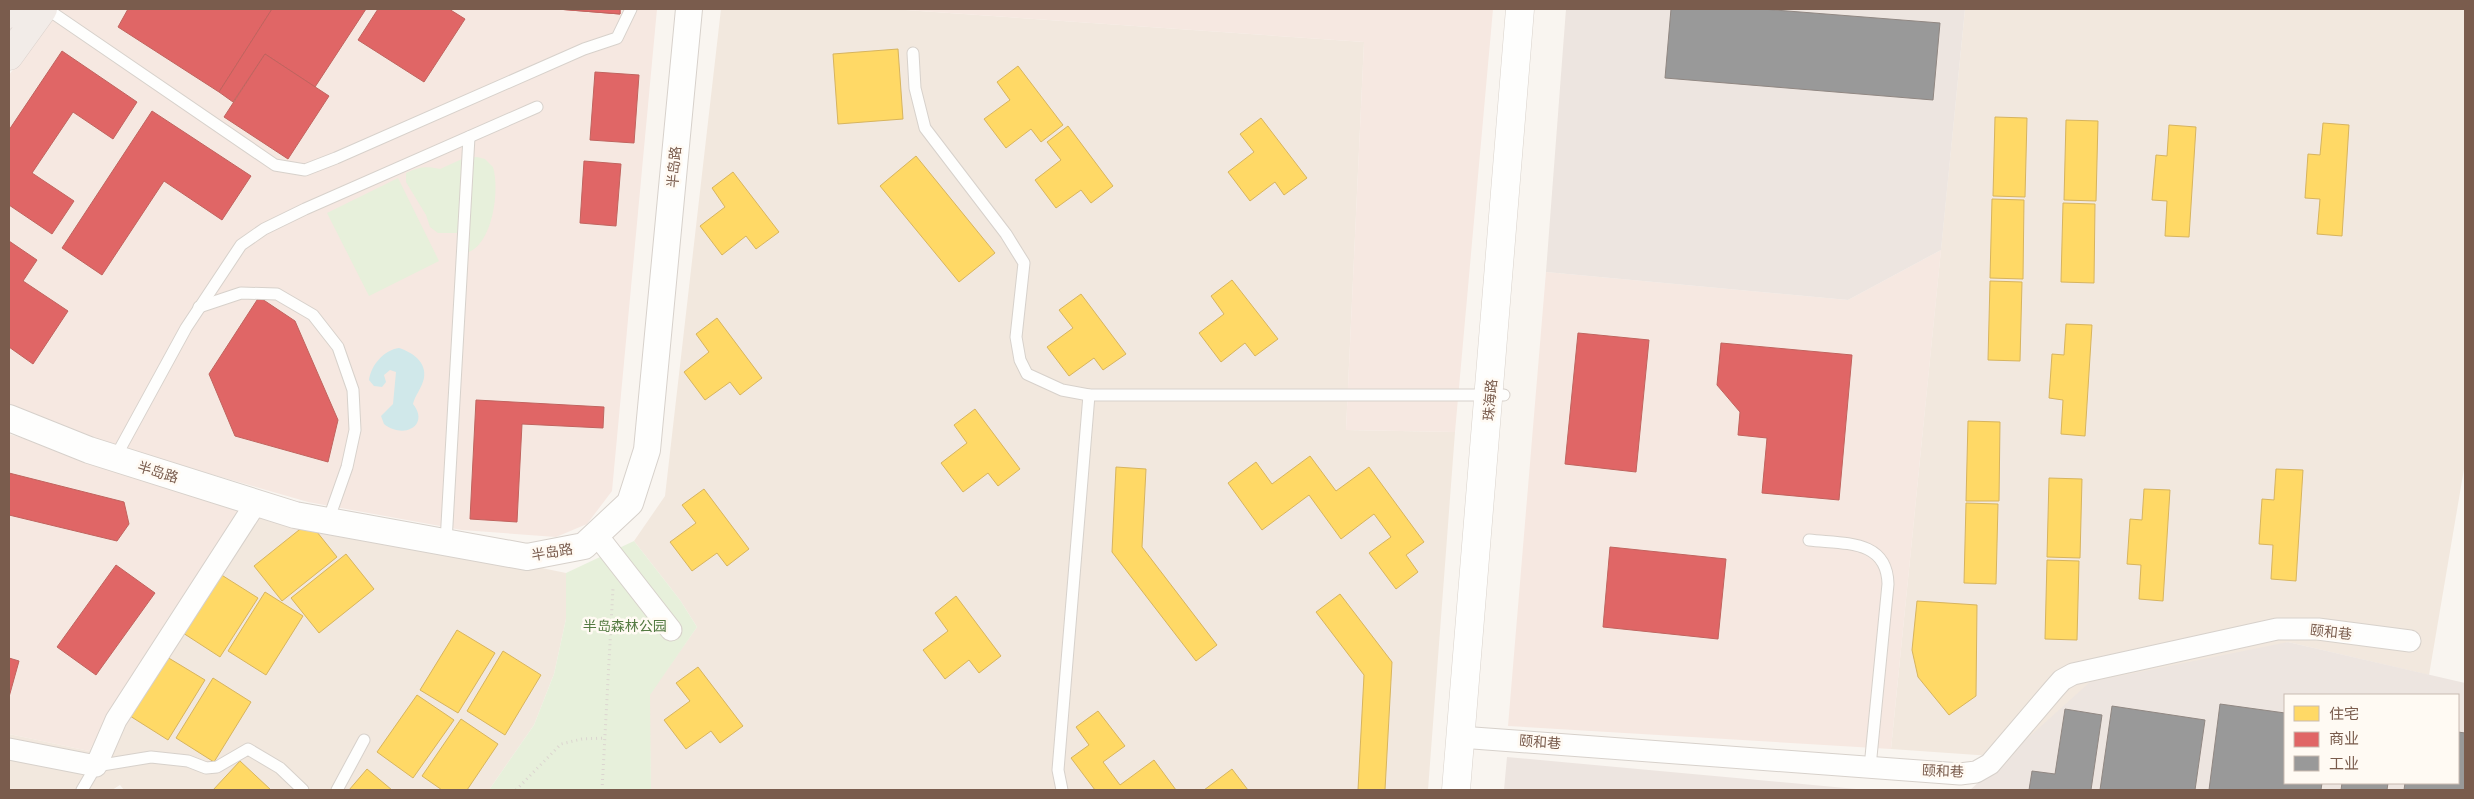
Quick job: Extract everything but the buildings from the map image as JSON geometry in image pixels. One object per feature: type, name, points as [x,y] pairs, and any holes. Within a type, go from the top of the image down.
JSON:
[{"type":"highway","points":[[9,14],[13,9]]},
{"type":"highway","points":[[9,56],[43,9]]},
{"type":"main road","name":"珠海路","points":[[1497,395],[1520,9]]},
{"type":"main road","name":"珠海路","points":[[1456,790],[1468,737],[1532,9]]},
{"type":"main road","name":"珠海路","points":[[1468,737],[1471,790]]},
{"type":"street","name":"半岛路","points":[[9,418],[115,458],[295,515],[527,557],[584,546],[630,503],[647,450],[689,9]]},
{"type":"street","points":[[9,749],[96,766],[116,720],[256,503]]},
{"type":"street","points":[[596,534],[671,630]]},
{"type":"street","name":"颐和巷","points":[[1468,737],[1960,774],[1976,772],[1990,764],[2058,684],[2073,674],[2277,629],[2318,629],[2410,641]]},
{"type":"lane","points":[[47,9],[275,165],[305,170],[584,49],[617,38],[631,9]]},
{"type":"lane","points":[[913,53],[915,88],[925,128],[1006,234],[1024,262],[1016,336],[1020,360],[1027,374],[1062,390],[1089,395],[1497,395]]},
{"type":"lane","points":[[115,458],[199,307],[241,246],[264,229],[537,106]]},
{"type":"lane","points":[[446,542],[469,137]]},
{"type":"lane","points":[[199,307],[241,293],[277,294],[313,315],[338,347],[353,390],[355,430],[347,467],[328,521]]},
{"type":"lane","points":[[1062,790],[1058,770],[1089,395]]},
{"type":"lane","points":[[1809,540],[1858,546],[1879,555],[1888,569],[1870,767]]},
{"type":"lane","points":[[337,790],[364,740]]},
{"type":"lane","points":[[82,790],[96,766],[151,757],[188,761],[206,768],[217,767],[248,748],[280,768],[302,790]]},
{"type":"path","points":[[602,790],[614,557]]},
{"type":"path","points":[[516,790],[561,744],[582,739],[605,738]]},
{"type":"shaded area","points":[[57,9],[657,9],[612,491],[587,524],[556,537],[462,530],[308,502],[109,445],[9,408],[9,75]]},
{"type":"shaded area","points":[[721,9],[891,9],[1364,42],[1346,430],[1455,432],[1428,790],[651,790],[649,695],[697,627],[680,600],[634,541],[665,496]]},
{"type":"shaded area","points":[[891,9],[1493,9],[1455,432],[1346,430],[1364,42]]},
{"type":"shaded area","points":[[1566,9],[1965,9],[1941,250],[1848,300],[1546,272]]},
{"type":"shaded area","points":[[1965,9],[2465,9],[2465,463],[2429,675],[2288,642],[2006,757],[1891,749]]},
{"type":"shaded area","points":[[1941,250],[1891,749],[1508,726],[1546,272],[1848,300]]},
{"type":"shaded area","points":[[9,434],[243,506],[168,618],[89,751],[9,734]]},
{"type":"shaded area","points":[[243,506],[566,573],[566,619],[554,674],[534,725],[489,790],[124,790],[120,785],[112,790],[9,790],[9,734],[89,751],[168,618]]},
{"type":"shaded area","points":[[2288,642],[2465,683],[2465,790],[1970,790],[2090,682]]},
{"type":"shaded area","points":[[1507,757],[1867,790],[1504,790]]},
{"type":"green space","points":[[477,157],[485,159],[493,167],[496,189],[495,202],[483,239],[476,248],[467,253],[458,233],[438,233],[430,227],[426,215],[406,182],[406,173],[422,168],[440,169],[462,159]]},
{"type":"green space","points":[[398,178],[439,261],[369,296],[327,213]]},
{"type":"green space","name":"半岛森林公园","points":[[634,541],[680,600],[697,627],[650,695],[651,790],[489,790],[534,725],[554,674],[566,619],[566,573]]},
{"type":"water","points":[[399,348],[418,358],[423,367],[424,378],[413,404],[417,412],[417,424],[412,428],[399,431],[384,424],[381,416],[393,404],[396,372],[390,370],[384,375],[386,382],[382,387],[374,386],[369,380],[372,369],[379,359],[393,349]]}]
